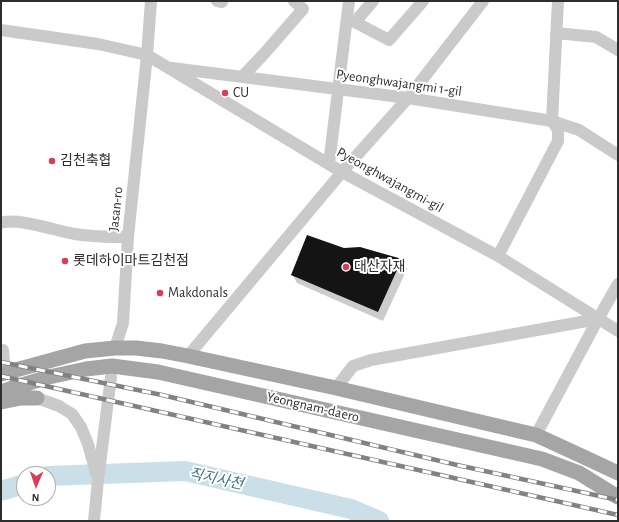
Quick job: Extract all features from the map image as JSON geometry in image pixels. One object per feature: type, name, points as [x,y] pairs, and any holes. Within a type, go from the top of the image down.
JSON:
[{"type":"main road","name":"Yeongnam-daero","points":[[2,369],[85,351],[115,348],[136,348],[162,351],[336,388],[536,435],[618,473]]},
{"type":"main road","points":[[112,371],[115,348]]},
{"type":"main road","name":"Yeongnam-daero","points":[[1,392],[50,377],[86,369],[158,372],[542,459],[579,473],[618,497]]},
{"type":"main road","points":[[1,402],[21,398],[37,398]]},
{"type":"street","name":"Jasan-ro","points":[[115,348],[123,323],[128,238],[147,55],[150,1]]},
{"type":"street","points":[[242,77],[303,9],[294,1]]},
{"type":"street","points":[[329,164],[338,89],[351,20],[349,1]]},
{"type":"street","points":[[351,20],[373,1]]},
{"type":"street","points":[[351,20],[389,40],[423,1]]},
{"type":"street","points":[[188,356],[342,172],[408,98],[483,1]]},
{"type":"street","points":[[498,256],[558,142],[558,130],[552,121],[558,1]]},
{"type":"street","name":"Pyeonghwajangmi-gil","points":[[1,30],[98,44],[147,55],[342,172],[498,256],[618,331]]},
{"type":"street","points":[[556,33],[596,37],[618,50]]},
{"type":"street","name":"Pyeonghwajangmi 1-gil","points":[[167,67],[408,98],[552,121],[579,130],[618,155]]},
{"type":"street","points":[[1,223],[16,221],[74,234],[128,238]]},
{"type":"street","points":[[536,435],[618,284]]},
{"type":"street","points":[[336,388],[353,366],[370,360],[598,319]]},
{"type":"street","points":[[2,369],[3,350]]},
{"type":"street","points":[[94,521],[112,371]]},
{"type":"street","points":[[37,398],[59,406],[72,414],[81,427],[88,444],[98,480]]},
{"type":"building","name":"대산자재","points":[[307,235],[344,248],[360,247],[402,259],[378,312],[291,275]]},
{"type":"waterway","name":"직지사천","points":[[56,476],[185,471],[351,509],[379,521]]},
{"type":"waterway","name":"직지사천","points":[[1,491],[16,486]]},
{"type":"railway","points":[[1,362],[162,395],[457,465],[618,500]]},
{"type":"railway","points":[[1,376],[618,515]]},
{"type":"place","name":"CU","points":[[225,93]]},
{"type":"place","name":"김천축협","points":[[52,161]]},
{"type":"place","name":"롯데하이마트김천점","points":[[65,261]]},
{"type":"place","name":"대산자재","points":[[346,267]]},
{"type":"place","name":"Makdonals","points":[[160,293]]}]
